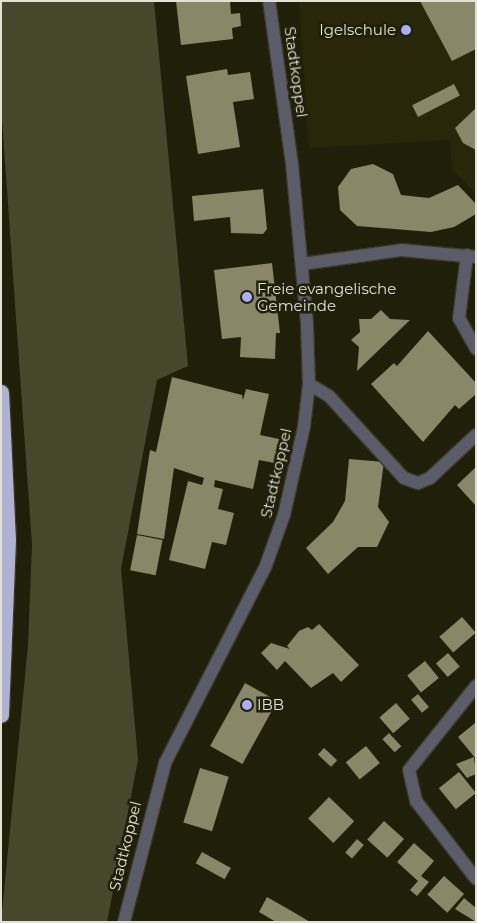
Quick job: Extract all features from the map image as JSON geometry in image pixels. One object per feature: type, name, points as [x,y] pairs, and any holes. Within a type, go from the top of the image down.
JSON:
[{"type":"highway","points":[[1,392],[8,540],[1,715]]},
{"type":"street","name":"Stadtkoppel","points":[[124,922],[165,763],[274,544],[298,456],[309,384],[302,264],[269,1]]},
{"type":"street","points":[[302,264],[401,250],[472,256],[459,318],[476,349]]},
{"type":"street","points":[[309,384],[329,396],[404,478],[418,483],[430,478],[476,434]]},
{"type":"street","points":[[476,686],[409,770],[416,801],[476,879]]},
{"type":"shaded area","points":[[1,1],[154,1],[188,366],[157,380],[121,569],[138,760],[107,922],[1,922],[28,645],[32,545],[1,105]]},
{"type":"shaded area","points":[[299,1],[476,1],[476,194],[452,169],[450,140],[309,148]]},
{"type":"building","points":[[176,1],[230,1],[231,14],[240,13],[241,26],[232,28],[233,39],[181,45]]},
{"type":"building","points":[[420,1],[476,1],[476,49],[452,61]]},
{"type":"building","points":[[227,69],[228,75],[250,72],[254,99],[233,102],[240,147],[198,154],[186,76]]},
{"type":"building","points":[[454,84],[460,96],[418,117],[412,105]]},
{"type":"building","points":[[476,108],[476,150],[463,143],[455,128]]},
{"type":"building","points":[[373,164],[393,174],[401,195],[429,198],[458,185],[476,204],[476,214],[454,227],[431,232],[357,226],[340,210],[338,187],[351,169]]},
{"type":"building","points":[[263,189],[267,229],[263,234],[231,233],[230,217],[194,221],[192,196]]},
{"type":"building","name":"Freie evangelische Gemeinde","points":[[272,263],[280,333],[276,333],[275,359],[240,357],[241,337],[222,339],[214,270]]},
{"type":"building","points":[[381,310],[390,319],[410,320],[357,371],[359,347],[351,340],[360,332],[359,319],[371,319]]},
{"type":"building","points":[[428,331],[476,383],[476,394],[459,409],[455,405],[423,442],[371,384],[394,363],[397,366]]},
{"type":"building","points":[[172,377],[242,395],[243,400],[246,389],[269,394],[260,435],[279,439],[274,463],[259,460],[253,489],[215,480],[214,487],[223,489],[218,509],[234,513],[226,545],[212,542],[205,569],[169,560],[188,481],[202,485],[204,478],[174,468],[164,539],[137,534],[150,450],[156,452]]},
{"type":"building","points":[[349,459],[384,462],[378,507],[389,522],[377,547],[358,547],[328,574],[306,548],[333,522],[345,501]]},
{"type":"building","points":[[476,467],[476,506],[457,485]]},
{"type":"building","points":[[137,535],[163,540],[156,575],[130,570]]},
{"type":"building","points":[[462,617],[476,633],[453,653],[439,637]]},
{"type":"building","points":[[319,624],[359,665],[341,682],[333,673],[311,688],[285,661],[277,670],[261,653],[271,643],[290,649],[287,646],[299,631],[308,627],[312,630]]},
{"type":"building","points":[[448,653],[460,667],[448,677],[436,663]]},
{"type":"building","points":[[425,661],[439,678],[421,693],[407,675]]},
{"type":"building","points":[[245,683],[277,701],[242,764],[210,746]]},
{"type":"building","points":[[418,694],[429,707],[422,713],[411,700]]},
{"type":"building","points":[[396,703],[410,719],[393,733],[379,717]]},
{"type":"building","points":[[476,724],[476,759],[458,737]]},
{"type":"building","points":[[389,733],[401,746],[395,752],[382,739]]},
{"type":"building","points":[[366,746],[380,763],[360,779],[346,762]]},
{"type":"building","points":[[324,748],[337,760],[331,767],[318,755]]},
{"type":"building","points":[[474,757],[476,774],[467,778],[456,764]]},
{"type":"building","points":[[200,768],[229,777],[212,831],[183,823]]},
{"type":"building","points":[[459,772],[476,793],[456,809],[439,788]]},
{"type":"building","points":[[329,797],[354,821],[333,843],[308,819]]},
{"type":"building","points":[[384,821],[404,839],[387,858],[367,840]]},
{"type":"building","points":[[357,839],[364,845],[352,858],[345,853]]},
{"type":"building","points":[[414,843],[434,861],[421,876],[429,882],[417,896],[410,890],[418,881],[397,862]]},
{"type":"building","points":[[202,852],[231,868],[225,879],[196,863]]},
{"type":"building","points":[[444,876],[464,894],[447,913],[427,895]]},
{"type":"building","points":[[267,897],[310,922],[276,922],[259,912]]},
{"type":"building","points":[[464,898],[476,908],[476,922],[455,909]]},
{"type":"place","name":"Igelschule","points":[[406,30]]},
{"type":"place","name":"Freie evangelische Gemeinde","points":[[247,297]]},
{"type":"place","name":"IBB","points":[[247,705]]}]
